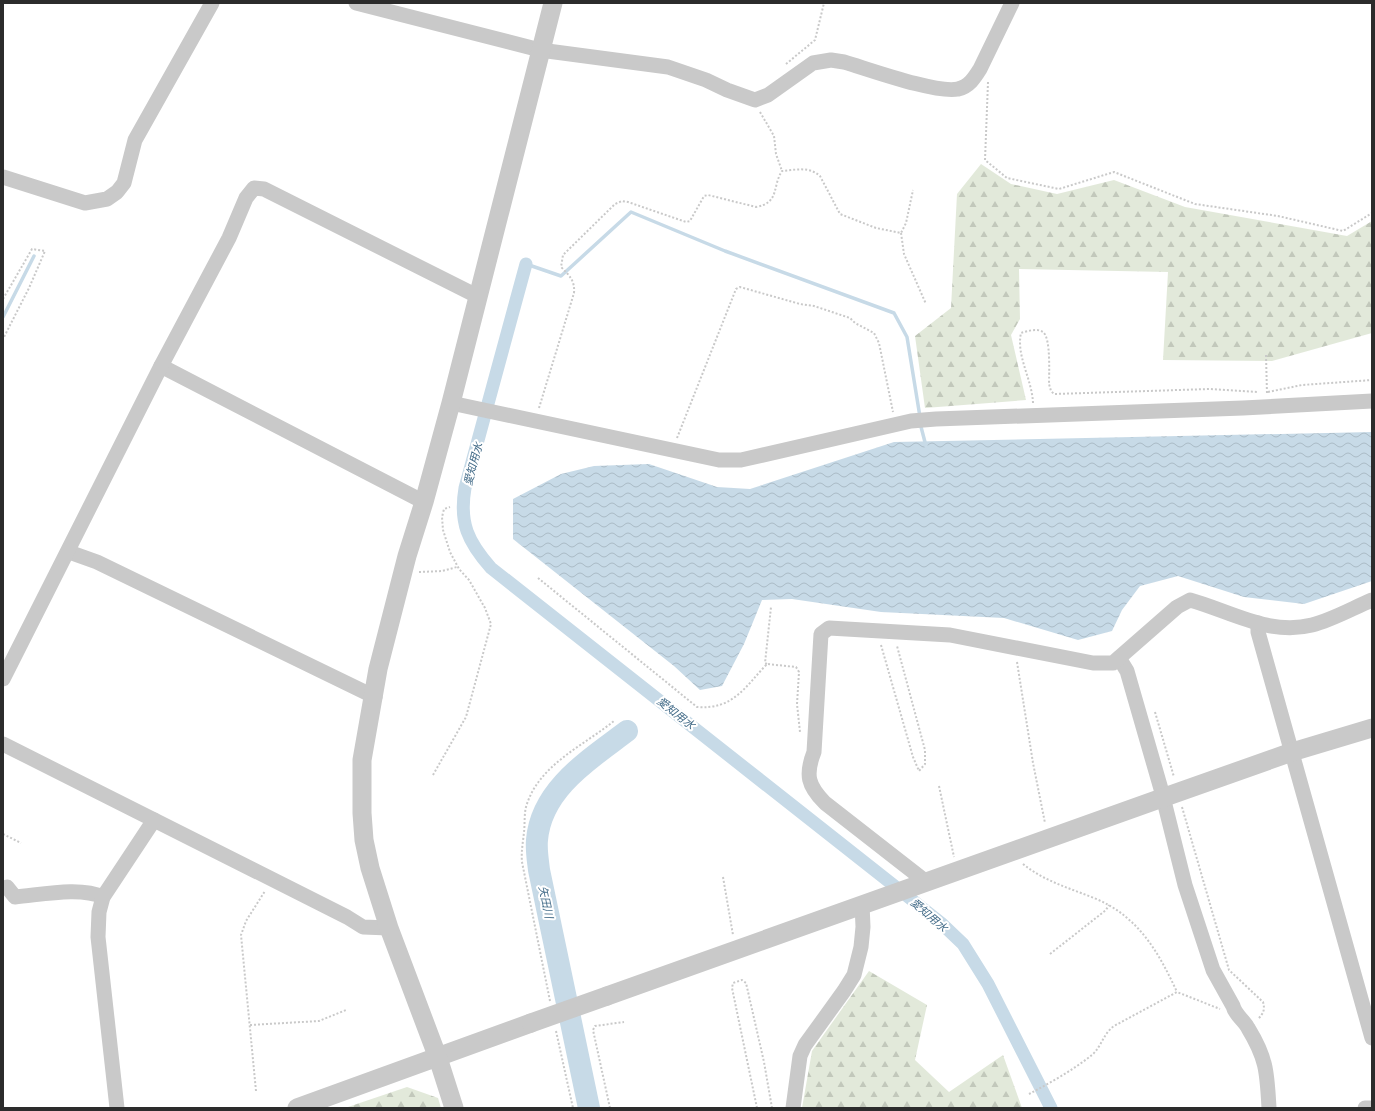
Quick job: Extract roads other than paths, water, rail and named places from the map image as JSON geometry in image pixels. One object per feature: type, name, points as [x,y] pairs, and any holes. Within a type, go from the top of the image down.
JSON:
[{"type":"street","points":[[3,178],[85,203],[107,199],[117,192],[124,183],[135,140],[212,3]]},
{"type":"street","points":[[356,3],[540,50],[626,60],[668,67],[706,80],[727,90],[755,100],[768,95],[813,63],[831,60],[844,62],[909,81],[950,90],[960,89],[968,84],[980,69],[1012,3]]},
{"type":"street","points":[[454,1108],[438,1058],[389,928],[370,868],[364,840],[362,813],[362,760],[375,697],[378,670],[404,569],[451,403],[552,3]]},
{"type":"street","points":[[3,679],[69,552],[162,366],[229,238],[246,198],[254,188],[264,188],[477,296]]},
{"type":"street","points":[[162,366],[424,502]]},
{"type":"street","points":[[451,403],[719,460],[740,460],[911,421],[936,418],[1033,416],[1267,400],[1372,402]]},
{"type":"street","points":[[69,552],[98,562],[375,697]]},
{"type":"street","points":[[919,884],[825,804],[814,792],[810,781],[808,767],[814,752],[821,634],[829,628],[950,635],[1093,663],[1113,663],[1177,607],[1190,600],[1258,623],[1284,628],[1313,625],[1372,600]]},
{"type":"street","points":[[1258,623],[1258,632],[1372,1038]]},
{"type":"street","points":[[1118,658],[1127,671],[1170,795],[1185,886],[1213,970],[1233,1006],[1234,1011],[1247,1026],[1263,1055],[1266,1066],[1269,1108]]},
{"type":"street","points":[[297,1108],[862,904],[883,898],[957,870],[1292,752],[1372,728]]},
{"type":"street","points":[[3,744],[347,917],[363,927],[389,928]]},
{"type":"street","points":[[117,1108],[98,937],[99,912],[103,897],[154,820]]},
{"type":"street","points":[[7,887],[14,897],[79,892],[95,893],[103,897]]},
{"type":"street","points":[[793,1108],[800,1056],[805,1045],[844,991],[854,974],[863,927],[862,904]]},
{"type":"street","points":[[1365,1108],[1372,1108]]},
{"type":"water","points":[[1372,432],[1372,581],[1304,604],[1244,597],[1178,576],[1140,586],[1122,610],[1112,631],[1078,640],[1004,618],[881,612],[792,599],[762,600],[744,644],[722,686],[700,690],[674,666],[513,539],[513,499],[561,474],[594,466],[649,464],[717,487],[750,489],[894,442]]},
{"type":"waterway","points":[[526,264],[561,276],[631,212],[725,251],[894,313],[907,337],[920,417]]},
{"type":"waterway","points":[[3,317],[34,256]]},
{"type":"waterway","name":"愛知用水","points":[[526,264],[465,488],[463,512],[467,531],[476,549],[491,568],[941,923],[963,944],[988,984],[1051,1108]]},
{"type":"waterway","points":[[920,423],[926,446]]},
{"type":"waterway","name":"矢田川","points":[[589,1108],[539,870],[537,840],[540,822],[557,790],[583,764],[627,731]]}]
